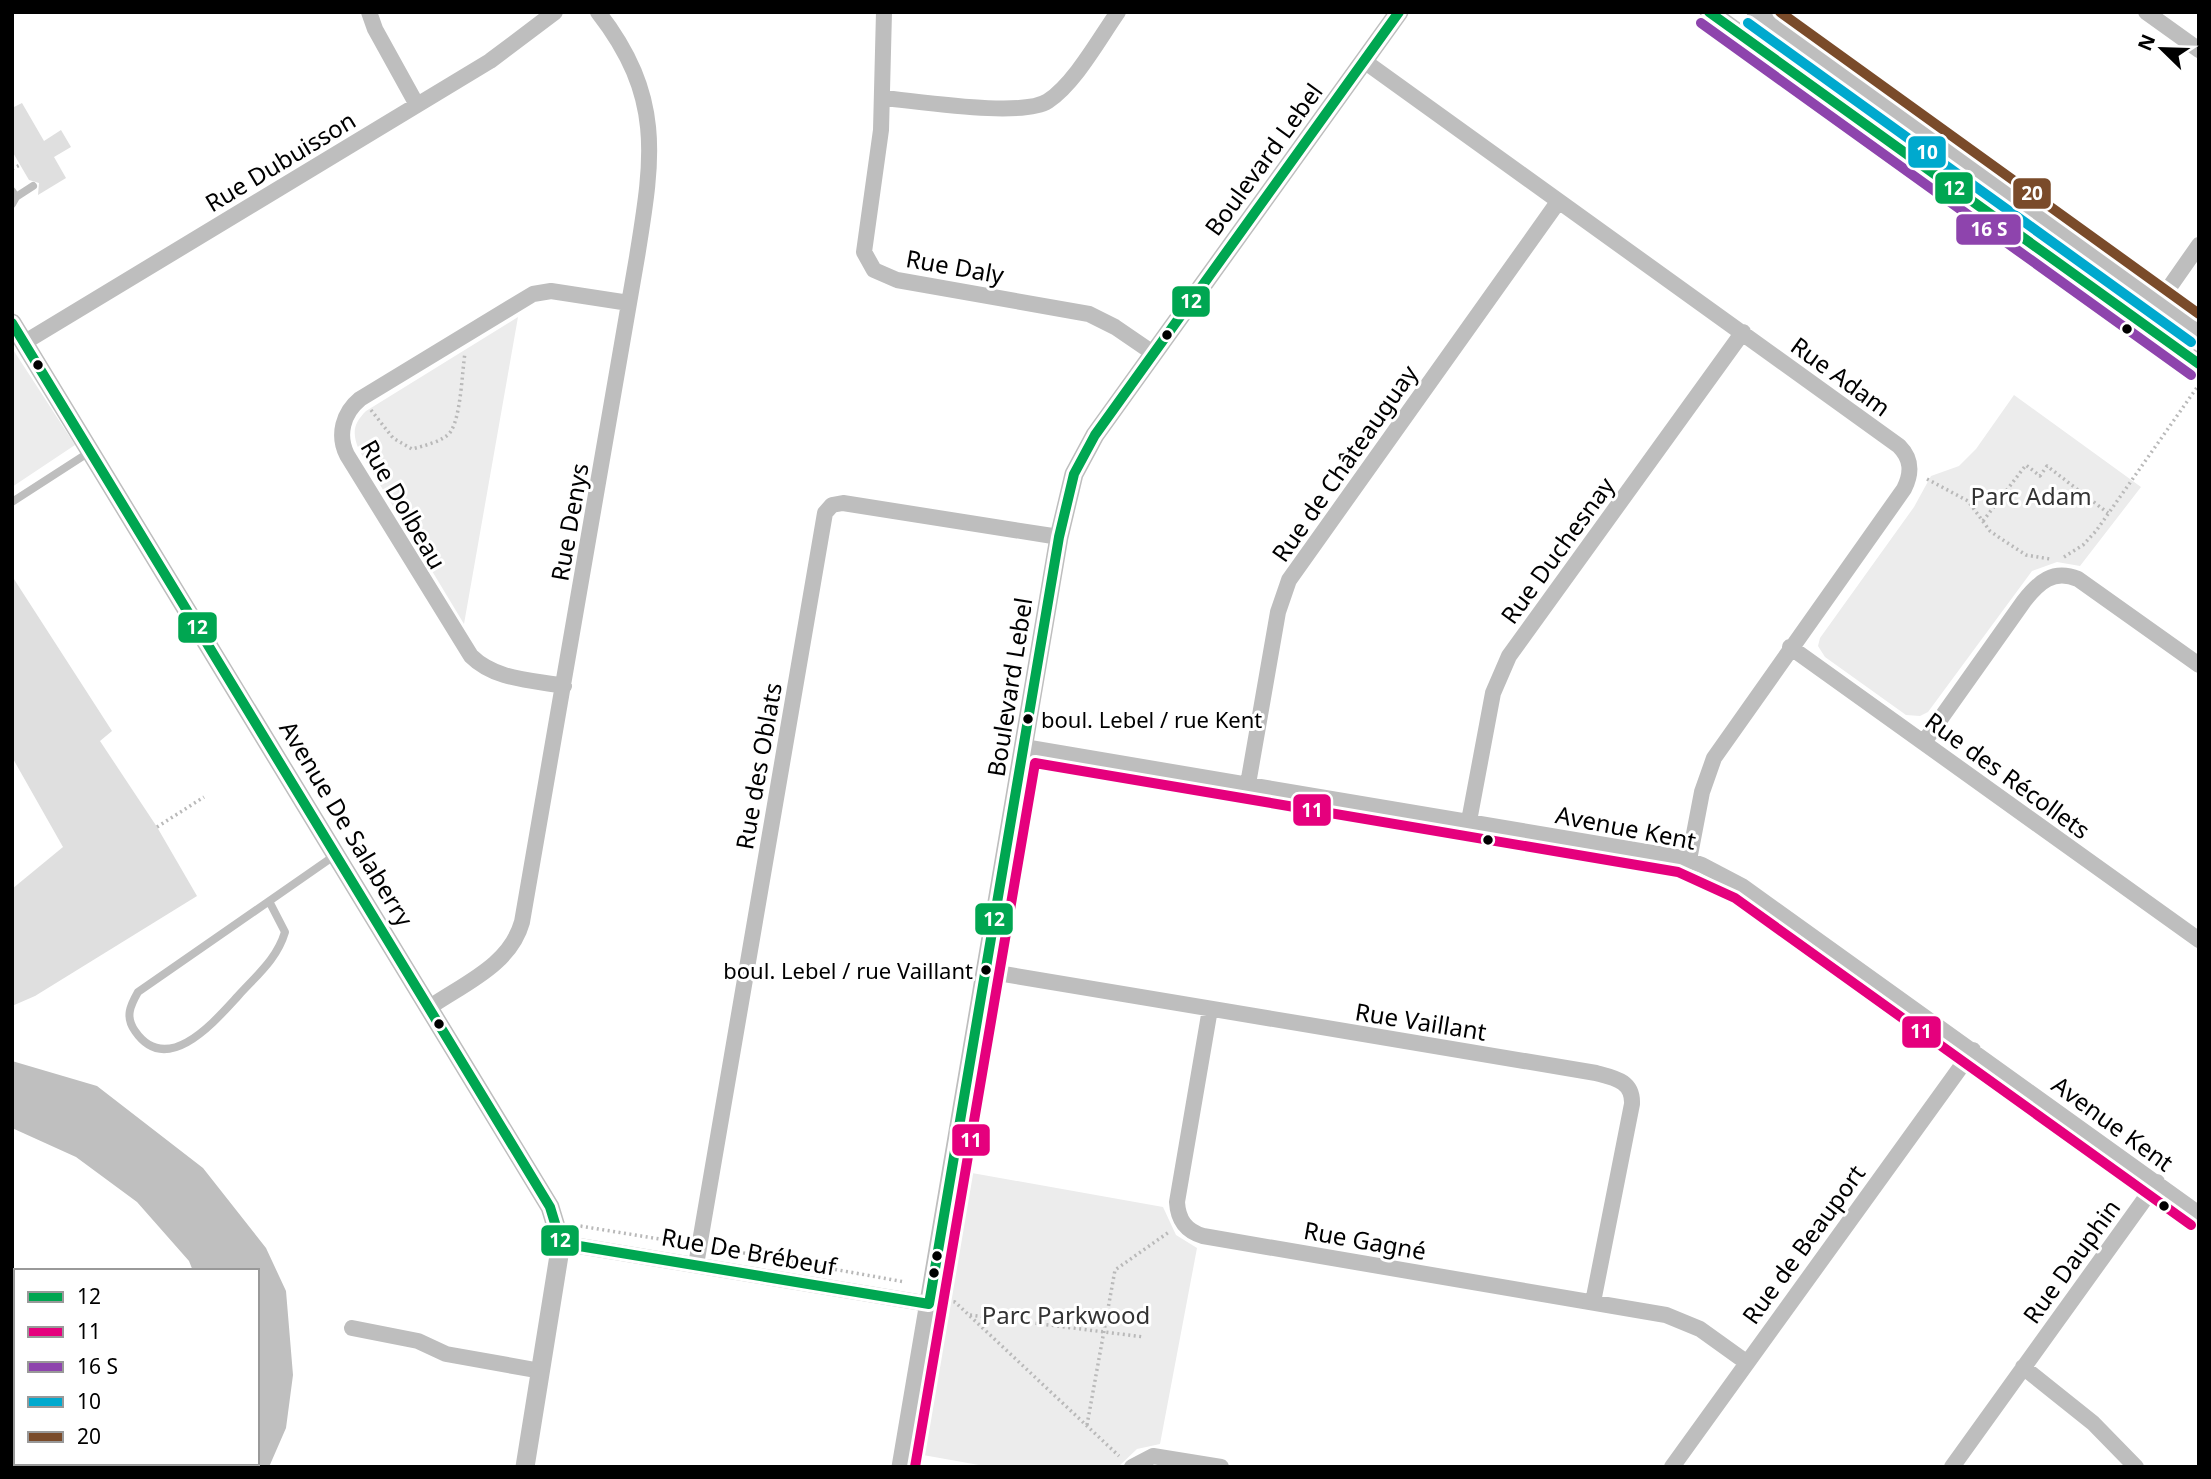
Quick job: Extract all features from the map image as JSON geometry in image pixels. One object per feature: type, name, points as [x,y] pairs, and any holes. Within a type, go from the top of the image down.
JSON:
[{"type":"street","points":[[369,12],[417,105]]},
{"type":"street","name":"Rue Dubuisson","points":[[24,342],[489,61],[555,12]]},
{"type":"street","name":"Rue Denys","points":[[430,1007],[497,963],[516,941],[522,922],[629,303],[649,184],[650,130],[645,103],[630,63],[598,12]]},
{"type":"street","name":"Rue Daly","points":[[884,12],[883,98],[878,158],[863,243],[866,259],[874,270],[897,280],[1079,312],[1107,322],[1153,353]]},
{"type":"street","points":[[883,98],[1013,109],[1038,106],[1063,88],[1118,12]]},
{"type":"street","name":"Boulevard Lebel","points":[[901,1467],[939,1303],[986,971],[1068,495],[1080,460],[1153,353],[1399,12]]},
{"type":"street","points":[[1709,12],[2199,364]]},
{"type":"street","points":[[1756,12],[2199,331]]},
{"type":"street","points":[[2146,12],[2199,50]]},
{"type":"street","name":"Rue Adam","points":[[1364,61],[1899,446],[1910,467],[1904,489],[1714,758],[1702,792],[1689,860]]},
{"type":"street","name":"Rue de Châteauguay","points":[[1248,784],[1278,612],[1289,580],[1558,202]]},
{"type":"street","points":[[2143,325],[2199,245]]},
{"type":"street","name":"Rue Dolbeau","points":[[564,686],[490,671],[465,650],[347,455],[342,442],[342,428],[350,410],[360,399],[533,295],[551,291],[629,303]]},
{"type":"street","name":"Avenue De Salaberry","points":[[12,323],[550,1207],[561,1242],[525,1467]]},
{"type":"street","name":"Rue Duchesnay","points":[[1469,821],[1493,692],[1509,656],[1743,332]]},
{"type":"street","name":"Rue des Oblats","points":[[696,1265],[825,513],[832,505],[843,503],[1059,537]]},
{"type":"street","points":[[1924,742],[2028,595],[2050,576],[2062,574],[2078,579],[2199,665]]},
{"type":"street","name":"Rue des Récollets","points":[[1790,647],[2199,940]]},
{"type":"street","name":"Avenue Kent","points":[[1024,747],[1689,860],[1741,886],[2199,1214]]},
{"type":"street","name":"Rue Vaillant","points":[[986,971],[1596,1073],[1623,1082],[1631,1091],[1632,1104],[1593,1302]]},
{"type":"street","name":"Rue Gagné","points":[[1210,1009],[1177,1202],[1181,1219],[1191,1231],[1203,1236],[1666,1315],[1689,1324],[1746,1362]]},
{"type":"street","name":"Rue de Beauport","points":[[1672,1467],[1973,1050]]},
{"type":"street","name":"Rue Dauphin","points":[[1952,1467],[2157,1182]]},
{"type":"street","name":"Rue De Brébeuf","points":[[561,1242],[939,1303]]},
{"type":"street","points":[[352,1328],[418,1341],[446,1354],[541,1371]]},
{"type":"street","points":[[2023,1367],[2082,1413],[2136,1467]]},
{"type":"street","points":[[1132,1467],[1153,1456],[1221,1467]]},
{"type":"lane","points":[[13,197],[33,186]]},
{"type":"lane","points":[[12,502],[90,451]]},
{"type":"lane","points":[[270,901],[285,932],[278,953],[199,1037],[164,1049],[150,1046],[136,1034],[129,1022],[130,1006],[138,992],[337,854]]},
{"type":"path","points":[[12,169],[20,164]]},
{"type":"path","points":[[370,409],[402,445],[412,450],[451,431],[466,350]]},
{"type":"path","points":[[1927,479],[1968,501],[1990,531],[2026,555],[2061,559],[2083,545],[2198,386]]},
{"type":"path","points":[[1983,522],[2026,465],[2040,476],[2047,466],[2108,513]]},
{"type":"path","points":[[157,827],[204,797]]},
{"type":"path","name":"Rue De Brébeuf","points":[[580,1226],[682,1242]]},
{"type":"path","points":[[1087,1425],[1115,1270],[1171,1231]]},
{"type":"path","name":"Rue De Brébeuf","points":[[717,1248],[896,1278],[908,1285]]},
{"type":"path","points":[[939,1303],[955,1302],[1113,1450]]},
{"type":"path","points":[[968,1314],[1144,1337]]},
{"type":"green space","points":[[518,317],[464,624],[359,450],[355,429],[358,420],[366,411]]},
{"type":"green space","points":[[12,348],[75,445],[12,487]]},
{"type":"green space","name":"Parc Adam","points":[[2014,395],[2141,487],[2080,566],[2057,562],[2032,571],[1928,712],[1920,716],[1906,715],[1825,657],[1818,646],[1820,638],[1914,507],[1931,476],[1959,466],[1976,449]]},
{"type":"green space","name":"Parc Parkwood","points":[[972,1173],[1163,1207],[1176,1235],[1197,1248],[1160,1444],[1137,1449],[1118,1467],[990,1467],[923,1455]]},
{"type":"shaded area","points":[[12,1061],[97,1086],[203,1168],[266,1248],[286,1291],[293,1375],[286,1428],[269,1467],[174,1467],[259,1465],[259,1269],[192,1269],[189,1261],[137,1202],[76,1157],[12,1128]]},
{"type":"building","points":[[22,103],[44,141],[61,130],[71,147],[54,157],[66,178],[38,195],[39,183],[29,180],[12,151],[12,108]]},
{"type":"building","points":[[12,576],[112,731],[100,741],[157,827],[197,896],[35,996],[12,1006],[12,889],[63,847],[12,757]]},
{"type":"transit line","name":"12","points":[[12,323],[550,1207],[561,1243],[929,1304],[1059,537],[1074,474],[1095,435],[1399,12]]},
{"type":"transit line","name":"12","points":[[1709,12],[2199,364]]},
{"type":"transit line","name":"20","points":[[1780,12],[2199,314]]},
{"type":"transit line","points":[[1701,23],[2191,375]]},
{"type":"transit line","name":"10","points":[[1748,23],[2191,342]]},
{"type":"transit line","name":"11","points":[[915,1467],[1035,763],[1678,872],[1735,898],[2191,1225]]},
{"type":"place","name":"boul. Lebel / rue Kent","points":[[1028,719]]},
{"type":"place","name":"boul. Lebel / rue Vaillant","points":[[986,970]]}]
